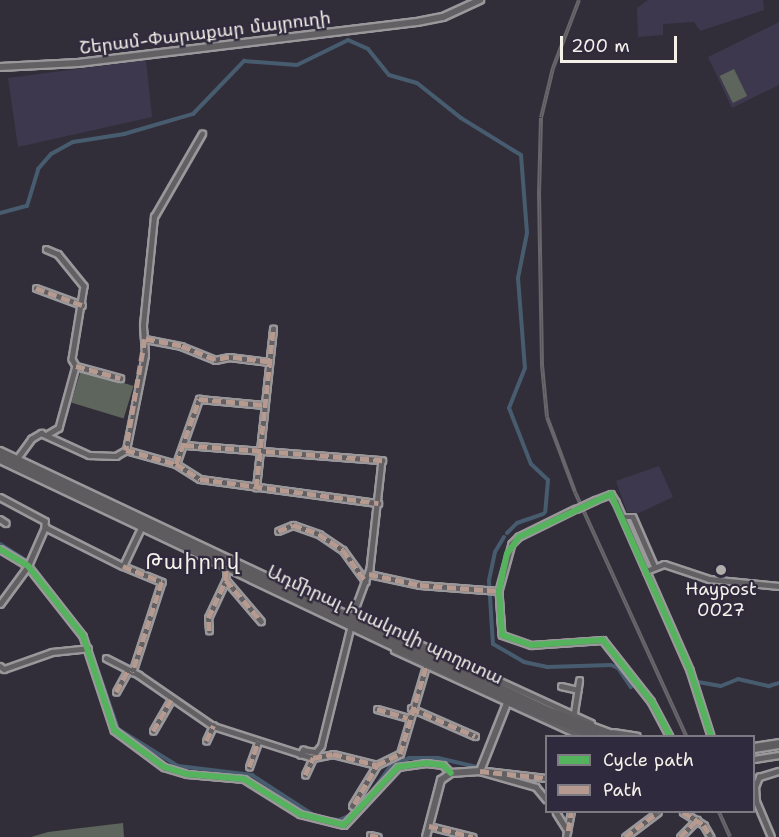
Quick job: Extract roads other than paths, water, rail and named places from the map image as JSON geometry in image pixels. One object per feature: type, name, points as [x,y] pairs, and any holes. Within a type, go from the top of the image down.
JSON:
[{"type":"highway","name":"Ադմիրալ Իսակովի պողոտա","points":[[0,459],[16,460],[594,735]]},
{"type":"highway","name":"Ադմիրալ Իսակովի պողոտա","points":[[0,459],[226,566],[355,623]]},
{"type":"highway","name":"Ադմիրալ Իսակովի պողոտա","points":[[510,697],[613,735]]},
{"type":"highway","points":[[755,746],[779,742]]},
{"type":"highway","points":[[755,753],[779,750]]},
{"type":"street","name":"Շերամ-Փարաքար մայրուղի","points":[[0,67],[78,63],[406,24],[443,17],[480,0]]},
{"type":"street","points":[[126,450],[145,339],[154,217],[202,134]]},
{"type":"street","points":[[46,249],[58,254],[84,286],[72,359],[76,366],[120,378]]},
{"type":"street","points":[[36,288],[82,305]]},
{"type":"street","points":[[256,488],[273,330]]},
{"type":"street","points":[[145,339],[181,346],[215,360],[229,357],[269,362]]},
{"type":"street","points":[[49,435],[59,428],[76,366]]},
{"type":"street","points":[[176,464],[185,445],[198,399],[264,405]]},
{"type":"street","points":[[16,460],[36,434],[49,435],[89,455],[116,456],[126,450],[176,464],[200,478],[256,488],[378,503]]},
{"type":"street","points":[[185,445],[382,460],[369,574],[321,746],[316,752],[303,750],[300,754]]},
{"type":"street","points":[[669,735],[651,701],[603,640],[531,645],[505,638],[499,591],[515,541],[610,494],[623,518],[690,670],[711,735]]},
{"type":"street","points":[[0,497],[45,521],[45,527],[28,566],[0,604]]},
{"type":"street","points":[[623,518],[633,517],[654,565]]},
{"type":"street","points":[[0,519],[6,523]]},
{"type":"street","points":[[278,531],[293,525],[319,534],[343,550],[366,582]]},
{"type":"street","points":[[123,566],[142,526]]},
{"type":"street","points":[[45,527],[123,566],[162,582],[130,671],[116,692]]},
{"type":"street","points":[[0,549],[28,566],[83,636],[114,730],[123,740],[164,767],[253,782],[309,817],[344,825],[398,766],[426,763],[443,765],[451,773]]},
{"type":"street","points":[[646,571],[654,565],[664,564],[709,579],[779,586]]},
{"type":"street","points":[[209,631],[208,618],[226,580],[226,566]]},
{"type":"street","points":[[369,574],[420,585],[499,591]]},
{"type":"street","points":[[226,580],[261,621]]},
{"type":"street","points":[[355,623],[360,634],[426,666],[510,697],[579,735]]},
{"type":"street","points":[[2,668],[52,652],[88,648]]},
{"type":"street","points":[[106,658],[130,671],[213,726],[313,759],[333,753],[377,765]]},
{"type":"street","points":[[352,806],[377,765],[400,754],[408,718],[426,666]]},
{"type":"street","points":[[579,680],[573,719],[608,731],[631,735]]},
{"type":"street","points":[[561,686],[578,690]]},
{"type":"street","points":[[480,771],[510,697]]},
{"type":"street","points":[[153,731],[171,700]]},
{"type":"street","points":[[411,708],[475,736]]},
{"type":"street","points":[[377,709],[408,718]]},
{"type":"street","points":[[206,741],[213,726]]},
{"type":"street","points":[[249,767],[258,742]]},
{"type":"street","points":[[755,759],[779,755]]},
{"type":"street","points":[[305,775],[313,759]]},
{"type":"street","points":[[480,771],[536,787],[545,798]]},
{"type":"street","points":[[426,837],[438,786],[451,773],[480,771],[545,778]]},
{"type":"street","points":[[771,837],[756,801],[759,777],[779,771]]},
{"type":"street","points":[[556,813],[567,834]]},
{"type":"street","points":[[567,834],[571,813]]},
{"type":"street","points":[[625,837],[657,813]]},
{"type":"street","points":[[685,813],[698,820],[711,837]]},
{"type":"street","points":[[680,837],[698,820]]},
{"type":"street","points":[[429,826],[473,837]]},
{"type":"street","points":[[370,835],[378,837]]},
{"type":"waterway","points":[[0,213],[27,206],[38,169],[51,154],[73,142],[124,134],[193,114],[244,61],[297,65],[348,40],[368,49],[389,75],[417,83],[461,118],[521,155],[527,233],[518,278],[525,368],[509,408],[531,464],[548,480],[545,512]]},
{"type":"waterway","points":[[507,533],[517,523],[543,514]]},
{"type":"waterway","points":[[504,537],[495,552],[489,581],[493,644],[524,662],[547,667],[611,665],[618,668],[631,687]]},
{"type":"waterway","points":[[0,544],[30,563],[86,636],[118,729],[178,766],[252,775],[315,816]]},
{"type":"waterway","points":[[698,682],[721,686],[738,679],[769,686],[779,683]]},
{"type":"waterway","points":[[371,793],[390,767],[409,758],[438,758],[477,767]]},
{"type":"waterway","points":[[322,818],[339,820],[353,814]]},
{"type":"railway","points":[[579,0],[553,68],[541,118],[539,192],[542,365],[547,417],[575,492],[686,735]]},
{"type":"railway","points":[[719,813],[730,837]]},
{"type":"place","name":"Haypost 0027","points":[[721,570]]},
{"type":"district","name":"Թաիրով","points":[[193,562]]}]
